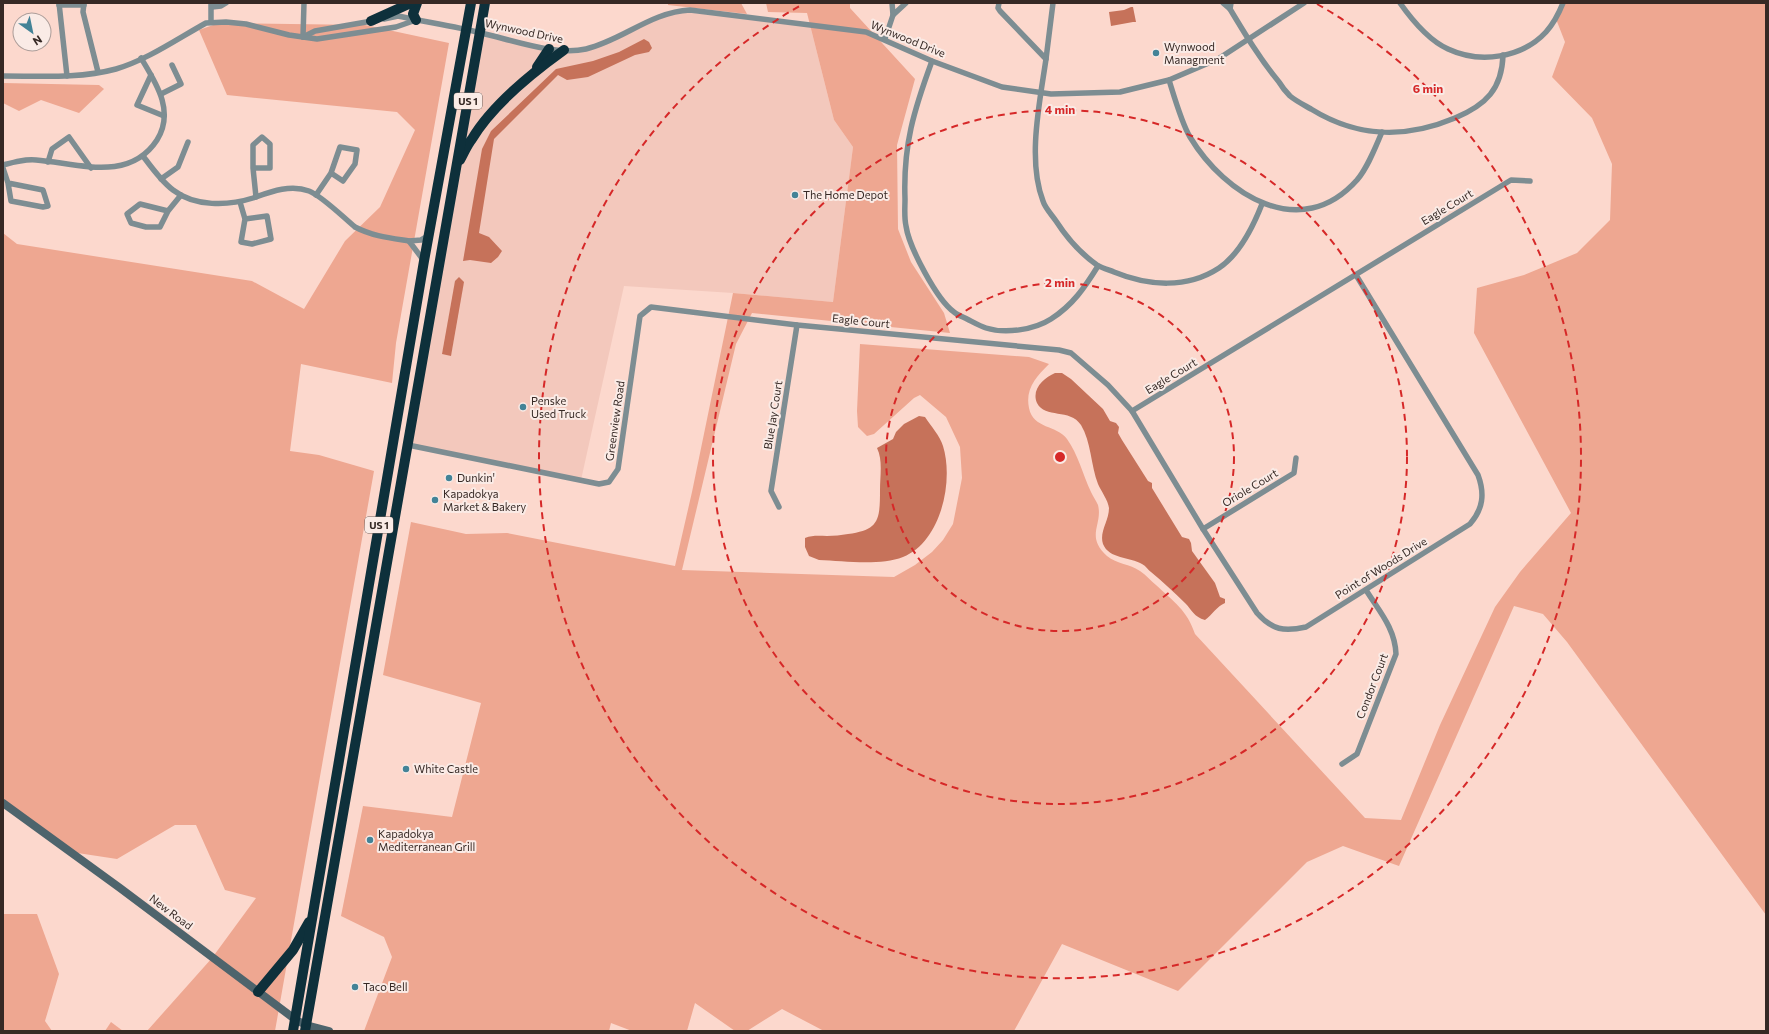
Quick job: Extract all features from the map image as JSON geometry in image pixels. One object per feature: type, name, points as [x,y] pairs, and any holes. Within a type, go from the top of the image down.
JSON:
[{"type":"highway","points":[[372,21],[412,3]]},
{"type":"highway","points":[[416,20],[413,14],[417,3]]},
{"type":"highway","name":"US 1","points":[[293,1031],[428,236],[470,3]]},
{"type":"highway","name":"US 1","points":[[305,1028],[485,3]]},
{"type":"highway","points":[[534,72],[549,49]]},
{"type":"highway","points":[[456,169],[471,139],[486,119],[534,72],[564,50]]},
{"type":"highway","points":[[258,992],[293,950],[306,928],[315,903]]},
{"type":"street","points":[[211,22],[212,5],[221,6],[226,3]]},
{"type":"street","points":[[303,38],[304,3]]},
{"type":"street","points":[[884,39],[893,15],[892,3]]},
{"type":"street","points":[[893,15],[906,3]]},
{"type":"street","points":[[999,3],[998,8],[1000,11],[1046,59]]},
{"type":"street","points":[[1053,3],[1041,92],[1035,157],[1043,202],[1066,237],[1081,252],[1098,266],[1132,279],[1168,284],[1196,280],[1219,268],[1235,254],[1254,223],[1262,204]]},
{"type":"street","points":[[1223,3],[1231,6],[1249,40],[1272,74],[1290,96],[1326,118],[1358,129],[1382,132],[1409,132],[1424,129],[1460,116],[1474,108],[1494,90],[1502,70],[1503,55]]},
{"type":"street","name":"Wynwood Drive","points":[[303,38],[315,31],[398,16],[480,32],[549,49],[584,49],[600,45],[657,17],[675,11],[690,10],[866,32],[932,61],[1002,87],[1051,94],[1120,92],[1169,80],[1207,65],[1249,40],[1304,3]]},
{"type":"street","points":[[1400,3],[1422,30],[1434,40],[1448,49],[1473,57],[1484,58],[1503,55],[1522,49],[1535,42],[1547,32],[1556,19],[1563,3]]},
{"type":"street","points":[[67,76],[59,4],[84,4],[83,12],[98,72]]},
{"type":"street","points":[[3,76],[67,76],[117,68],[141,58],[211,22],[246,24],[303,38],[317,38],[396,27],[416,20]]},
{"type":"street","points":[[8,183],[43,190],[48,206],[43,207],[11,201],[8,183],[3,167],[22,160],[35,160],[91,168],[124,165],[143,156],[158,138],[162,128],[164,116],[161,94],[141,58]]},
{"type":"street","points":[[932,61],[916,105],[907,143],[904,182],[906,227],[925,274],[940,296],[953,312],[987,328],[1019,330],[1049,320],[1067,308],[1080,295],[1098,266]]},
{"type":"street","points":[[161,94],[181,84],[172,65]]},
{"type":"street","points":[[151,75],[137,105],[164,116]]},
{"type":"street","points":[[1169,80],[1189,136],[1202,154],[1225,181],[1262,204],[1286,209],[1304,210],[1317,208],[1340,195],[1357,180],[1370,160],[1382,132]]},
{"type":"street","points":[[48,162],[52,149],[69,136],[91,168]]},
{"type":"street","points":[[253,168],[270,168],[270,144],[262,136],[253,144],[253,168],[256,197]]},
{"type":"street","points":[[161,179],[178,167],[188,142]]},
{"type":"street","points":[[316,195],[331,173],[340,147],[357,150],[355,164],[343,181],[331,173]]},
{"type":"street","points":[[143,156],[161,179],[174,191],[195,200],[208,203],[240,202],[281,189],[309,191],[355,227],[364,231],[375,235],[409,240],[421,240],[428,236]]},
{"type":"street","name":"Eagle Court","points":[[797,325],[1059,350],[1071,353],[1108,385],[1132,411],[1511,180],[1530,182]]},
{"type":"street","points":[[168,211],[140,204],[127,214],[131,223],[146,227],[160,227],[168,211],[181,195]]},
{"type":"street","points":[[240,202],[245,219],[241,242],[252,244],[271,239],[267,216],[245,219]]},
{"type":"street","points":[[409,240],[424,261]]},
{"type":"street","name":"Point of Woods Drive","points":[[1132,411],[1203,529],[1257,613],[1265,621],[1276,628],[1284,630],[1306,627],[1470,524],[1477,516],[1481,506],[1482,486],[1478,476],[1356,275]]},
{"type":"street","name":"Greenview Road","points":[[408,445],[604,484],[610,482],[618,469],[640,316],[646,310],[651,307],[657,307],[797,325]]},
{"type":"street","name":"Blue Jay Court","points":[[778,507],[771,491],[797,325]]},
{"type":"street","name":"Oriole Court","points":[[1203,529],[1294,473],[1296,458]]},
{"type":"street","name":"Condor Court","points":[[1342,764],[1357,754],[1396,654],[1396,640],[1392,630],[1366,590]]},
{"type":"street","name":"New Road","points":[[3,803],[120,888],[305,1028],[329,1031]]},
{"type":"shaded area","points":[[668,3],[741,3],[747,14],[668,5]]},
{"type":"shaded area","points":[[766,3],[850,3],[850,8],[915,79],[897,145],[898,229],[911,262],[944,313],[950,333],[752,313],[736,344],[682,570],[894,577],[915,565],[932,552],[943,540],[953,524],[962,478],[960,447],[946,417],[920,395],[914,398],[874,434],[867,436],[858,427],[857,411],[860,344],[1029,357],[1049,364],[1036,379],[1030,389],[1028,401],[1031,415],[1035,420],[1063,435],[1071,445],[1098,505],[1099,512],[1096,536],[1097,542],[1101,549],[1111,559],[1140,571],[1184,612],[1195,634],[1365,818],[1401,820],[1440,725],[1495,607],[1520,572],[1571,513],[1474,333],[1477,288],[1524,275],[1577,253],[1610,220],[1612,164],[1592,118],[1552,77],[1565,42],[1556,19],[1563,3],[1766,3],[1766,915],[1567,642],[1543,614],[1514,606],[1399,866],[1343,846],[1307,862],[1178,991],[1062,944],[1014,1031],[824,1031],[782,1009],[747,1031],[735,1031],[695,1003],[687,1031],[632,1031],[611,1023],[609,1031],[364,1031],[392,957],[384,937],[341,916],[363,806],[452,817],[481,703],[383,675],[411,522],[466,534],[507,533],[675,566],[692,492],[733,293],[833,302],[853,147],[834,120],[807,13],[768,12]]},
{"type":"shaded area","points":[[1133,7],[1136,22],[1111,26],[1109,12],[1124,10]]},
{"type":"shaded area","points":[[675,11],[810,25],[834,120],[853,147],[833,302],[733,293],[624,286],[581,480],[408,445],[480,32],[549,49],[585,49]]},
{"type":"shaded area","points":[[219,23],[365,25],[449,43],[396,343],[392,383],[301,364],[290,451],[319,455],[374,471],[275,1031],[147,1031],[212,958],[256,898],[225,890],[196,825],[175,825],[117,859],[71,852],[3,803],[3,233],[17,244],[252,281],[304,309],[345,241],[380,207],[415,130],[397,112],[227,95],[199,30]]},
{"type":"shaded area","points":[[644,39],[649,42],[652,48],[649,52],[635,55],[588,77],[567,80],[558,75],[494,139],[479,233],[489,237],[502,251],[491,263],[470,260],[463,261],[482,149],[491,131],[556,69],[593,61],[619,52]]},
{"type":"shaded area","points":[[3,83],[99,85],[104,89],[79,113],[41,100],[19,111],[3,103]]},
{"type":"shaded area","points":[[459,277],[464,282],[451,356],[442,354],[455,281]]},
{"type":"shaded area","points":[[1055,373],[1062,373],[1071,379],[1103,409],[1110,421],[1116,423],[1119,427],[1118,433],[1122,440],[1148,481],[1152,483],[1152,488],[1182,537],[1189,539],[1192,551],[1215,583],[1220,597],[1225,599],[1225,603],[1219,606],[1205,620],[1196,615],[1177,595],[1143,565],[1115,555],[1106,549],[1103,544],[1102,535],[1108,517],[1109,508],[1098,484],[1084,431],[1081,425],[1071,417],[1046,411],[1037,403],[1037,389],[1043,381]]},
{"type":"shaded area","points":[[919,416],[925,417],[938,435],[942,442],[946,460],[947,476],[945,493],[935,525],[927,538],[916,549],[903,557],[894,560],[862,562],[819,560],[809,556],[805,547],[805,538],[813,536],[835,536],[858,532],[866,530],[876,522],[879,509],[881,468],[877,448],[893,439],[896,432],[904,424]]},
{"type":"shaded area","points":[[3,914],[37,914],[59,974],[45,1021],[52,1031],[3,1031]]},
{"type":"shaded area","points":[[111,1022],[123,1031],[105,1031]]},
{"type":"place","name":"Wynwood Managment","points":[[1156,53]]},
{"type":"place","name":"The Home Depot","points":[[795,195]]},
{"type":"place","name":"Penske Used Truck","points":[[523,407]]},
{"type":"place","name":"Dunkin'","points":[[449,478]]},
{"type":"place","name":"Kapadokya Market & Bakery","points":[[435,500]]},
{"type":"place","name":"White Castle","points":[[406,769]]},
{"type":"place","name":"Kapadokya Mediterranean Grill","points":[[370,840]]},
{"type":"place","name":"Taco Bell","points":[[355,987]]}]
